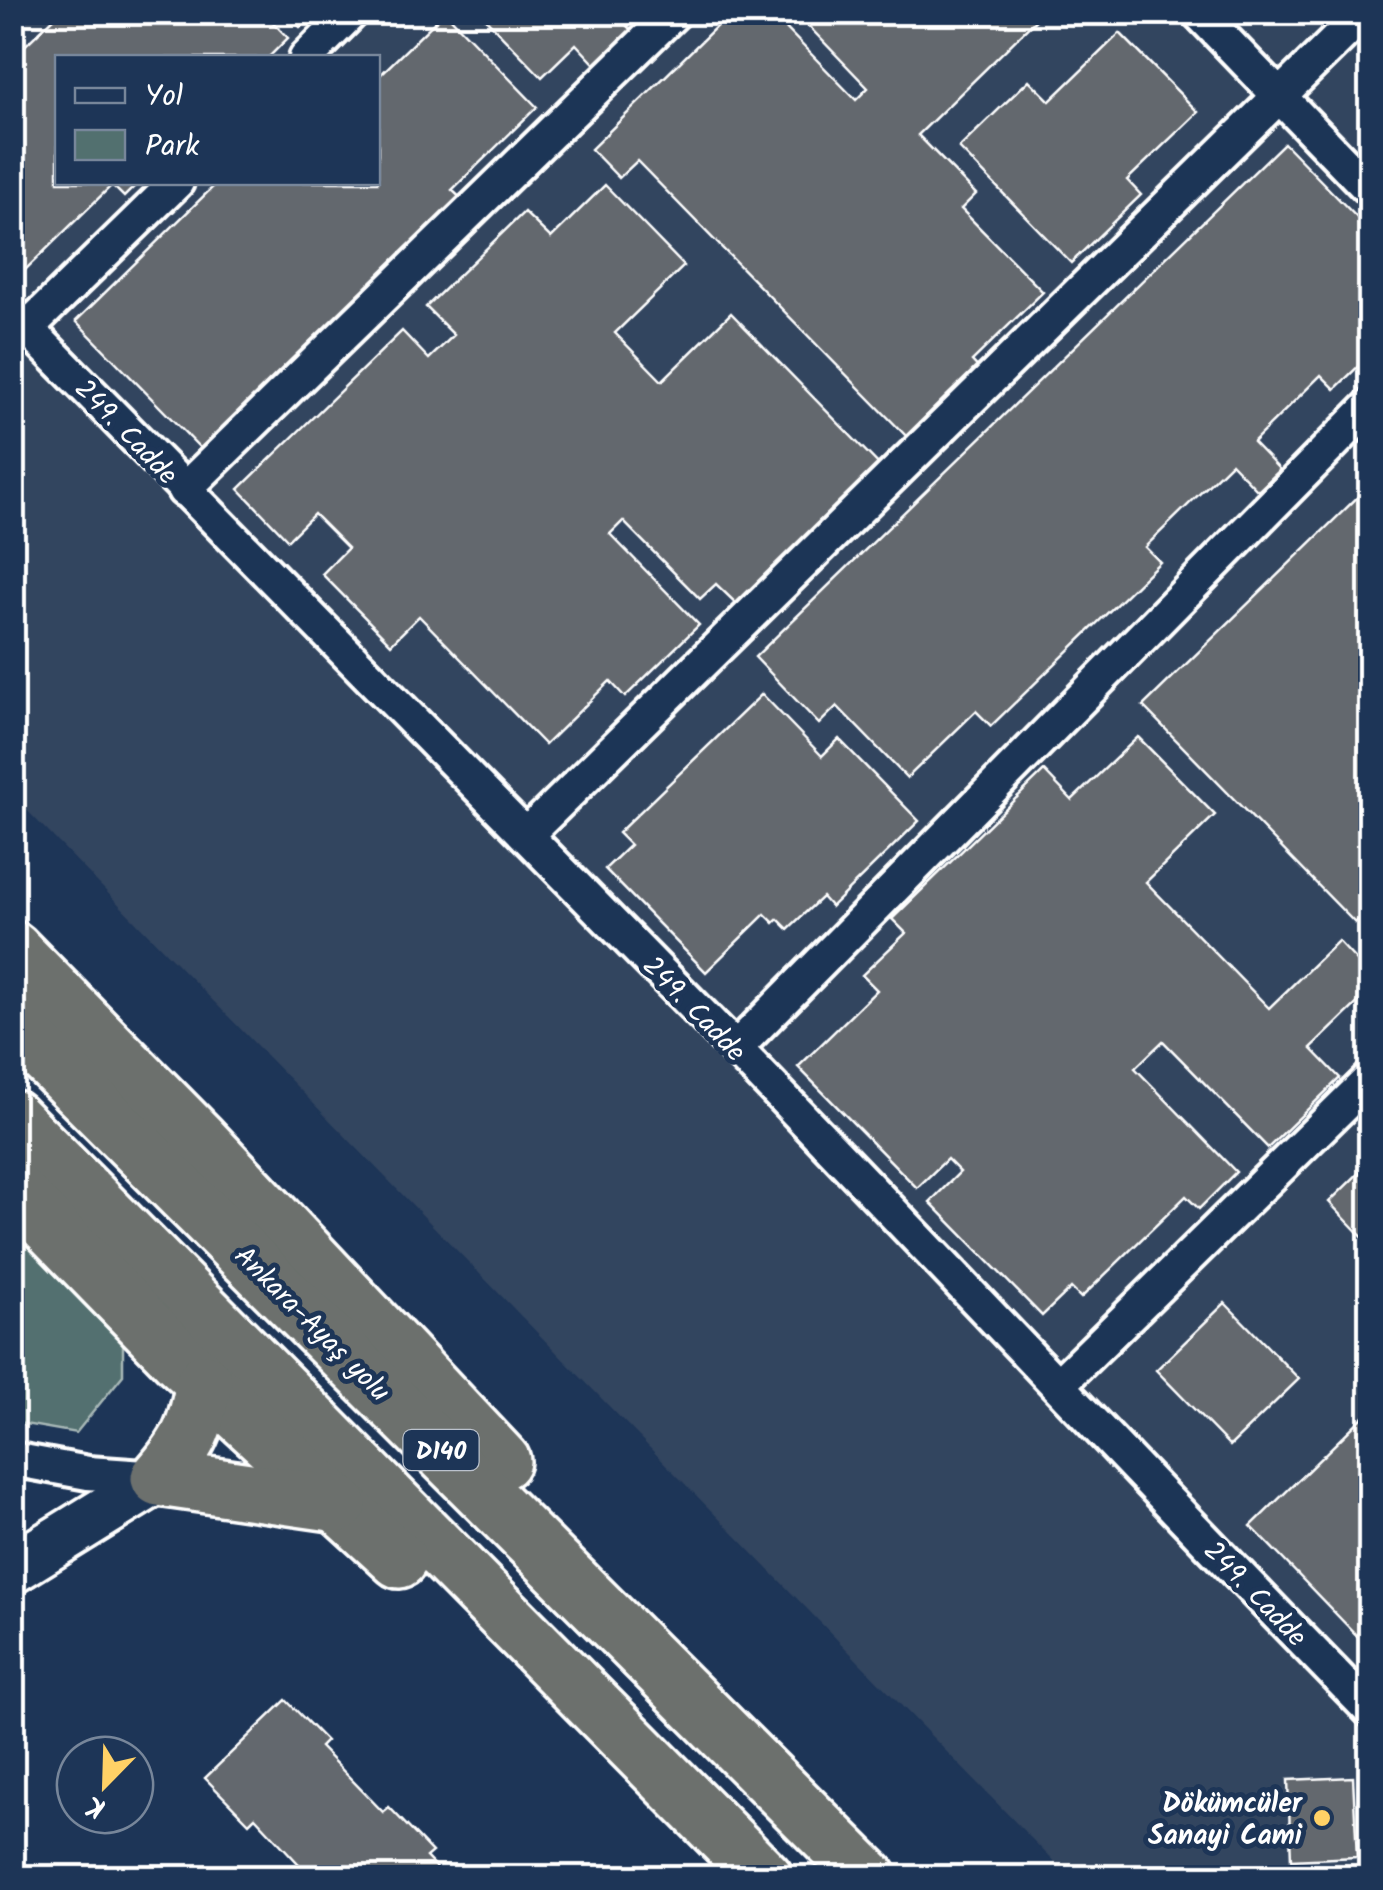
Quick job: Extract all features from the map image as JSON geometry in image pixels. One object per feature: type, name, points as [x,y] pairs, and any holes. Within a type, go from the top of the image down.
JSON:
[{"type":"highway","points":[[12,948],[489,1446],[591,1565],[640,1648]]},
{"type":"highway","name":"Ankara-Ayaş yolu","points":[[12,1022],[868,1878]]},
{"type":"highway","name":"D140","points":[[12,1118],[765,1878]]},
{"type":"highway","points":[[12,1188],[204,1382],[504,1661],[557,1703],[613,1726]]},
{"type":"highway","points":[[159,1478],[188,1445],[204,1382]]},
{"type":"highway","points":[[159,1478],[339,1504]]},
{"type":"main road","points":[[12,1569],[159,1478]]},
{"type":"street","points":[[309,55],[352,12]]},
{"type":"street","points":[[184,490],[675,12]]},
{"type":"street","points":[[1198,12],[1370,190]]},
{"type":"street","points":[[526,835],[1365,12]]},
{"type":"street","points":[[20,320],[174,185]]},
{"type":"street","name":"249. Cadde","points":[[20,320],[735,1048],[1370,1710]]},
{"type":"street","points":[[735,1048],[1370,406]]},
{"type":"street","points":[[1058,1384],[1370,1079]]},
{"type":"street","points":[[12,1460],[88,1473],[159,1478]]},
{"type":"shaded area","points":[[12,13],[1370,13],[1370,1877],[1069,1877],[13,796]]},
{"type":"green space","points":[[12,1227],[123,1341],[123,1375],[76,1433],[13,1422]]},
{"type":"building","points":[[60,12],[86,12],[94,20],[101,12],[263,12],[288,38],[271,55],[55,55],[55,185],[112,185],[22,273],[12,263],[12,58]]},
{"type":"building","points":[[285,12],[314,12],[300,27]]},
{"type":"building","points":[[445,12],[537,107],[452,190],[465,202],[206,454],[76,321],[215,185],[380,185],[380,75]]},
{"type":"building","points":[[479,12],[641,12],[627,26],[640,39],[604,74],[576,44],[542,77]]},
{"type":"building","points":[[731,12],[770,12],[856,100],[868,88],[795,12],[1044,12],[918,135],[976,194],[961,209],[1043,292],[972,361],[985,375],[914,444],[637,161],[619,178],[591,149]]},
{"type":"building","points":[[1120,33],[1198,112],[1127,180],[1141,195],[1071,263],[959,148],[1029,80],[1050,101]]},
{"type":"building","points":[[1284,143],[1370,231],[1370,355],[1335,389],[1321,375],[1253,442],[1280,470],[1258,491],[1231,463],[1145,547],[1160,562],[991,726],[976,711],[907,778],[837,706],[819,724],[755,657]]},
{"type":"building","points":[[112,185],[136,185],[124,197]]},
{"type":"building","points":[[605,185],[684,266],[615,333],[662,381],[731,313],[886,472],[743,610],[716,584],[700,599],[623,521],[610,534],[699,625],[625,697],[610,681],[545,745],[419,616],[391,644],[322,574],[348,548],[314,514],[288,540],[239,489],[402,331],[429,359],[454,335],[426,307],[524,212],[551,238]]},
{"type":"building","points":[[1370,485],[1370,909],[1355,923],[1143,706]]},
{"type":"building","points":[[762,694],[822,756],[839,739],[919,821],[831,907],[822,897],[788,929],[765,914],[706,972],[605,869],[630,845],[618,833]]},
{"type":"building","points":[[1138,737],[1215,815],[1146,882],[1269,1008],[1338,941],[1370,975],[1370,991],[1311,1048],[1340,1078],[1268,1148],[1163,1041],[1135,1068],[1236,1172],[1199,1209],[1186,1196],[1081,1298],[1071,1288],[1042,1316],[930,1202],[960,1172],[947,1159],[917,1188],[798,1067],[877,990],[862,975],[906,933],[892,919],[1044,771],[1072,800]]},
{"type":"building","points":[[1370,1162],[1370,1245],[1329,1202]]},
{"type":"building","points":[[1225,1303],[1299,1379],[1230,1446],[1156,1370]]},
{"type":"building","points":[[1370,1410],[1370,1635],[1363,1642],[1251,1526]]},
{"type":"building","points":[[286,1700],[326,1741],[320,1747],[383,1812],[389,1807],[432,1852],[426,1857],[446,1878],[312,1878],[255,1817],[249,1823],[205,1778]]},
{"type":"building","name":"Dökümcüler Sanayi Cami","points":[[1353,1777],[1357,1857],[1291,1860],[1288,1780]]},
{"type":"place","name":"Dökümcüler Sanayi Cami","points":[[1322,1818]]}]
